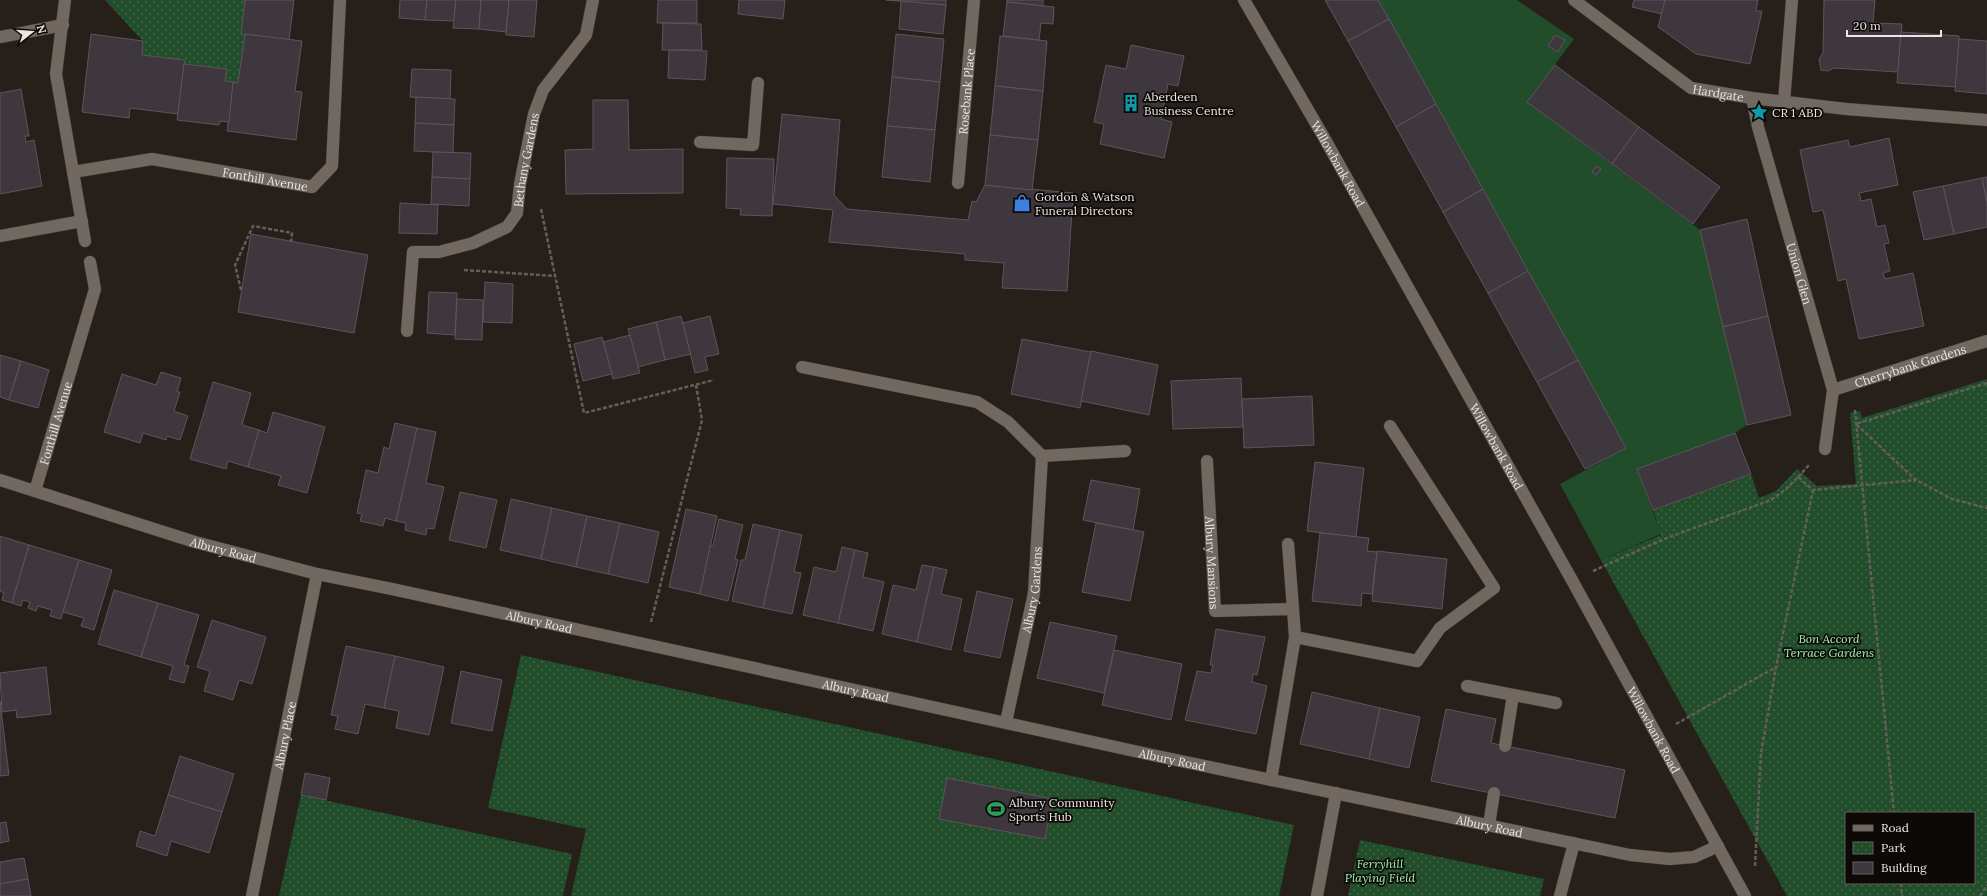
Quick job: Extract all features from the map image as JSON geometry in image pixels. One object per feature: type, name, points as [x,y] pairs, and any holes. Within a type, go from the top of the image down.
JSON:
[{"type":"street","points":[[65,0],[56,74],[85,241]]},
{"type":"street","name":"Fonthill Avenue","points":[[73,172],[152,159],[312,187],[332,166],[340,0]]},
{"type":"street","name":"Bethany Gardens","points":[[407,331],[413,252],[439,252],[473,244],[508,228],[517,213],[534,114],[543,90],[586,35],[593,0]]},
{"type":"street","name":"Rosebank Place","points":[[958,184],[974,0]]},
{"type":"street","name":"Willowbank Road","points":[[1244,0],[1322,134],[1657,735],[1745,896]]},
{"type":"street","name":"Hardgate","points":[[1574,0],[1692,88],[1784,102],[1987,120]]},
{"type":"street","points":[[1784,102],[1792,0]]},
{"type":"street","points":[[0,37],[63,25]]},
{"type":"street","points":[[700,142],[753,145],[758,83]]},
{"type":"street","name":"Union Glen","points":[[1752,98],[1758,127],[1833,390],[1825,449]]},
{"type":"street","points":[[0,236],[82,221]]},
{"type":"street","name":"Fonthill Avenue","points":[[35,491],[95,288],[90,262]]},
{"type":"street","name":"Cherrybank Gardens","points":[[1833,390],[1987,341]]},
{"type":"street","points":[[802,367],[977,402],[1008,422],[1042,456],[1125,450]]},
{"type":"street","points":[[1295,637],[1417,661],[1440,628],[1494,588],[1390,426]]},
{"type":"street","name":"Albury Gardens","points":[[1006,722],[1034,593],[1042,456]]},
{"type":"street","name":"Albury Mansions","points":[[1207,460],[1215,610],[1293,609]]},
{"type":"street","name":"Albury Road","points":[[0,480],[195,542],[317,574],[1271,780],[1630,855],[1670,859],[1694,857],[1718,846]]},
{"type":"street","points":[[1271,780],[1295,637],[1288,544]]},
{"type":"street","name":"Albury Place","points":[[252,896],[317,574]]},
{"type":"street","points":[[1467,686],[1556,703]]},
{"type":"street","points":[[1505,746],[1513,695]]},
{"type":"street","points":[[1317,896],[1336,793]]},
{"type":"street","points":[[1489,825],[1494,793]]},
{"type":"street","points":[[1560,896],[1574,843]]},
{"type":"path","points":[[519,198],[540,205],[584,413],[714,380]]},
{"type":"path","points":[[241,290],[235,265],[253,226],[292,233],[291,242]]},
{"type":"path","points":[[457,270],[556,276]]},
{"type":"path","points":[[1856,424],[1987,383]]},
{"type":"path","points":[[646,644],[702,420],[696,385]]},
{"type":"path","points":[[1855,412],[1894,812]]},
{"type":"path","points":[[1856,424],[1901,468],[1916,480],[1952,499],[1987,508]]},
{"type":"path","points":[[1604,565],[1664,538],[1771,500],[1786,489],[1798,477],[1813,490],[1916,480]]},
{"type":"path","points":[[1755,868],[1761,753],[1776,667],[1813,490]]},
{"type":"path","points":[[1657,735],[1776,667]]},
{"type":"path","points":[[1901,884],[1902,896]]},
{"type":"path","points":[[1980,896],[1987,885]]},
{"type":"green space","points":[[105,0],[245,0],[245,34],[238,83],[225,81],[226,69],[184,64],[184,60],[142,55],[143,41]]},
{"type":"green space","points":[[1378,0],[1517,0],[1574,39],[1527,102],[1700,230],[1747,425],[1735,433],[1637,469],[1661,534],[1601,560],[1560,484],[1626,448]]},
{"type":"green space","name":"Bon Accord Terrace Gardens","points":[[1987,379],[1987,896],[1787,896],[1601,560],[1661,535],[1653,510],[1751,474],[1759,498],[1776,491],[1797,469],[1817,486],[1856,484],[1850,413],[1860,411],[1862,418]]},
{"type":"green space","points":[[521,655],[1294,825],[1279,896],[571,896],[586,829],[488,808]]},
{"type":"green space","points":[[301,795],[572,854],[563,896],[279,896]]},
{"type":"green space","name":"Ferryhill Playing Field","points":[[1360,840],[1544,879],[1540,896],[1348,896]]},
{"type":"building","points":[[245,0],[294,0],[289,40],[241,34]]},
{"type":"building","points":[[400,0],[427,0],[425,20],[399,18]]},
{"type":"building","points":[[427,0],[456,0],[454,21],[425,20]]},
{"type":"building","points":[[456,0],[481,0],[479,29],[453,28]]},
{"type":"building","points":[[481,0],[509,0],[506,32],[479,29]]},
{"type":"building","points":[[509,0],[537,0],[534,37],[506,35]]},
{"type":"building","points":[[658,0],[697,0],[697,23],[657,23]]},
{"type":"building","points":[[739,0],[785,0],[783,19],[738,14]]},
{"type":"building","points":[[886,0],[946,0],[946,5]]},
{"type":"building","points":[[1007,0],[1043,0],[1043,6],[1007,2]]},
{"type":"building","points":[[1325,0],[1378,0],[1389,19],[1348,41]]},
{"type":"building","points":[[1634,0],[1665,0],[1662,14],[1632,7]]},
{"type":"building","points":[[1665,0],[1758,0],[1756,11],[1762,11],[1750,64],[1696,54],[1658,27]]},
{"type":"building","points":[[1824,0],[1875,0],[1873,23],[1902,24],[1898,72],[1834,68],[1828,71],[1821,70],[1819,59],[1823,53]]},
{"type":"building","points":[[901,1],[946,5],[943,34],[899,29]]},
{"type":"building","points":[[1007,2],[1054,7],[1053,24],[1041,23],[1039,40],[1003,36]]},
{"type":"building","points":[[1389,19],[1436,104],[1396,127],[1348,41]]},
{"type":"building","points":[[663,23],[701,24],[702,50],[662,50]]},
{"type":"building","points":[[1901,32],[1959,36],[1956,87],[1897,83]]},
{"type":"building","points":[[91,34],[143,41],[142,55],[185,60],[178,114],[130,108],[129,118],[82,112]]},
{"type":"building","points":[[245,34],[302,41],[295,91],[302,92],[296,140],[227,131],[233,82],[238,83]]},
{"type":"building","points":[[896,34],[944,39],[940,82],[892,77]]},
{"type":"building","points":[[1555,35],[1565,40],[1558,52],[1548,46]]},
{"type":"building","points":[[1000,36],[1047,41],[1043,91],[995,86]]},
{"type":"building","points":[[1959,39],[1987,41],[1987,94],[1955,91]]},
{"type":"building","name":"Aberdeen Business Centre","points":[[1131,45],[1184,56],[1178,86],[1168,84],[1161,119],[1172,122],[1164,158],[1100,144],[1104,124],[1094,122],[1106,65],[1126,69]]},
{"type":"building","points":[[669,50],[707,51],[705,80],[668,78]]},
{"type":"building","points":[[184,64],[227,69],[225,81],[233,82],[229,122],[220,121],[219,125],[177,120]]},
{"type":"building","points":[[1555,65],[1639,127],[1612,164],[1527,102]]},
{"type":"building","points":[[412,69],[451,70],[450,99],[410,97]]},
{"type":"building","points":[[892,77],[940,82],[935,130],[887,126]]},
{"type":"building","points":[[995,86],[1043,91],[1038,140],[990,135]]},
{"type":"building","points":[[21,89],[29,136],[25,136],[26,142],[34,140],[42,186],[0,194],[0,93]]},
{"type":"building","points":[[416,97],[455,99],[454,125],[415,123]]},
{"type":"building","points":[[593,100],[628,100],[629,150],[683,149],[683,193],[566,194],[565,150],[593,149]]},
{"type":"building","points":[[1436,104],[1483,189],[1443,212],[1396,127]]},
{"type":"building","name":"Gordon & Watson Funeral Directors","points":[[782,114],[840,120],[834,195],[847,209],[968,220],[972,201],[976,202],[985,185],[1073,193],[1067,291],[1002,288],[1004,263],[965,260],[965,254],[829,242],[833,210],[773,204]]},
{"type":"building","points":[[415,123],[454,125],[453,153],[414,151]]},
{"type":"building","points":[[887,126],[935,130],[930,182],[882,177]]},
{"type":"building","points":[[1639,127],[1720,187],[1693,224],[1612,164]]},
{"type":"building","points":[[990,135],[1038,140],[1032,190],[985,185]]},
{"type":"building","points":[[1889,138],[1898,185],[1859,193],[1861,201],[1871,199],[1877,227],[1885,225],[1889,243],[1884,244],[1890,271],[1883,273],[1885,279],[1913,273],[1924,326],[1859,339],[1846,279],[1838,281],[1823,210],[1813,212],[1800,150],[1848,140],[1850,147]]},
{"type":"building","points":[[433,152],[471,153],[470,179],[432,177]]},
{"type":"building","points":[[727,158],[774,159],[772,216],[740,215],[741,209],[726,208]]},
{"type":"building","points":[[1596,166],[1601,169],[1596,175],[1592,172]]},
{"type":"building","points":[[432,177],[470,179],[469,206],[431,204]]},
{"type":"building","points":[[1987,177],[1987,203],[1982,178]]},
{"type":"building","points":[[1982,178],[1987,203],[1987,227],[1954,234],[1943,186]]},
{"type":"building","points":[[1943,186],[1954,234],[1924,240],[1913,192]]},
{"type":"building","points":[[1483,189],[1528,271],[1488,293],[1443,212]]},
{"type":"building","points":[[400,203],[438,205],[437,234],[399,233]]},
{"type":"building","points":[[1747,219],[1768,316],[1723,327],[1700,230]]},
{"type":"building","points":[[251,234],[368,255],[354,333],[238,312]]},
{"type":"building","points":[[1528,271],[1578,360],[1537,382],[1488,293]]},
{"type":"building","points":[[485,282],[513,284],[512,323],[483,322]]},
{"type":"building","points":[[429,292],[457,293],[455,335],[427,333]]},
{"type":"building","points":[[457,299],[483,300],[482,340],[455,339]]},
{"type":"building","points":[[681,316],[691,354],[665,360],[656,322]]},
{"type":"building","points":[[710,316],[719,354],[705,357],[708,370],[695,373],[683,323]]},
{"type":"building","points":[[1768,316],[1791,415],[1747,425],[1723,327]]},
{"type":"building","points":[[656,322],[665,360],[638,367],[628,329]]},
{"type":"building","points":[[630,335],[640,373],[613,379],[603,342]]},
{"type":"building","points":[[602,337],[612,374],[583,381],[574,344]]},
{"type":"building","points":[[1022,339],[1091,352],[1080,408],[1011,394]]},
{"type":"building","points":[[1091,351],[1158,365],[1149,415],[1081,401]]},
{"type":"building","points":[[0,355],[21,361],[9,400],[0,397]]},
{"type":"building","points":[[1578,360],[1626,448],[1585,469],[1537,382]]},
{"type":"building","points":[[21,361],[49,370],[38,408],[9,400]]},
{"type":"building","points":[[161,372],[181,378],[177,392],[180,392],[174,411],[188,416],[180,440],[167,436],[166,440],[143,433],[140,443],[104,432],[122,374],[156,385]]},
{"type":"building","points":[[1241,378],[1243,427],[1173,429],[1171,381]]},
{"type":"building","points":[[213,382],[251,393],[242,425],[259,430],[248,467],[228,461],[226,469],[190,459]]},
{"type":"building","points":[[1312,396],[1314,445],[1244,448],[1242,399]]},
{"type":"building","points":[[273,412],[325,427],[307,493],[278,485],[281,476],[248,467],[259,430],[267,433]]},
{"type":"building","points":[[395,423],[417,428],[396,521],[385,518],[383,526],[360,521],[362,514],[357,513],[366,470],[378,473],[384,447],[389,449]]},
{"type":"building","points":[[417,428],[436,432],[426,483],[444,487],[434,529],[427,528],[426,535],[405,530],[406,523],[396,521]]},
{"type":"building","points":[[1735,433],[1751,474],[1653,510],[1637,469]]},
{"type":"building","points":[[1315,462],[1364,468],[1356,537],[1307,531]]},
{"type":"building","points":[[1091,480],[1140,489],[1133,530],[1083,520]]},
{"type":"building","points":[[460,492],[497,500],[486,548],[449,540]]},
{"type":"building","points":[[511,499],[552,508],[541,559],[500,550]]},
{"type":"building","points":[[552,508],[587,516],[576,567],[541,559]]},
{"type":"building","points":[[686,509],[717,516],[700,594],[669,587]]},
{"type":"building","points":[[587,516],[620,523],[608,574],[576,567]]},
{"type":"building","points":[[719,519],[743,525],[735,559],[738,560],[728,601],[700,594],[710,546],[713,546]]},
{"type":"building","points":[[620,523],[659,532],[648,583],[608,574]]},
{"type":"building","points":[[1096,523],[1144,532],[1130,601],[1082,592]]},
{"type":"building","points":[[753,524],[780,530],[763,608],[732,601],[741,560],[745,560]]},
{"type":"building","points":[[780,530],[802,535],[794,572],[801,573],[792,614],[763,608]]},
{"type":"building","points":[[1320,533],[1369,538],[1367,551],[1377,552],[1372,594],[1362,593],[1361,606],[1312,601]]},
{"type":"building","points":[[0,536],[29,545],[12,603],[2,600],[4,593],[0,591]]},
{"type":"building","points":[[29,545],[79,560],[61,619],[50,616],[52,610],[38,606],[36,611],[28,608],[30,602],[23,600],[21,606],[12,603]]},
{"type":"building","points":[[842,547],[855,550],[838,623],[803,615],[814,567],[836,572]]},
{"type":"building","points":[[855,550],[868,553],[863,577],[884,582],[873,631],[838,623]]},
{"type":"building","points":[[1377,551],[1447,559],[1442,609],[1372,601]]},
{"type":"building","points":[[79,560],[112,570],[94,630],[81,626],[84,618],[63,612]]},
{"type":"building","points":[[922,565],[934,567],[917,642],[882,634],[893,585],[916,590]]},
{"type":"building","points":[[934,567],[947,570],[941,594],[962,599],[951,650],[917,642]]},
{"type":"building","points":[[114,590],[158,603],[141,657],[98,644]]},
{"type":"building","points":[[977,591],[1013,599],[1000,658],[964,651]]},
{"type":"building","points":[[158,603],[199,615],[184,665],[189,666],[184,683],[169,679],[173,666],[141,657]]},
{"type":"building","points":[[212,620],[266,637],[252,684],[239,680],[233,700],[204,691],[210,671],[197,667]]},
{"type":"building","points":[[1050,622],[1117,636],[1104,693],[1037,678]]},
{"type":"building","points":[[1216,629],[1265,637],[1257,675],[1253,674],[1252,682],[1267,686],[1256,734],[1185,720],[1197,671],[1211,673],[1213,665],[1210,665]]},
{"type":"building","points":[[346,646],[395,656],[384,708],[365,704],[358,734],[335,729],[338,716],[331,715]]},
{"type":"building","points":[[1114,650],[1182,664],[1171,720],[1102,705]]},
{"type":"building","points":[[395,656],[444,667],[429,735],[396,728],[399,711],[384,708]]},
{"type":"building","points":[[46,667],[51,714],[17,718],[16,710],[2,712],[0,673]]},
{"type":"building","points":[[461,671],[502,680],[492,731],[451,723]]},
{"type":"building","points":[[1312,692],[1380,708],[1369,759],[1300,744]]},
{"type":"building","points":[[0,701],[9,775],[0,776]]},
{"type":"building","points":[[1380,708],[1420,717],[1409,768],[1369,759]]},
{"type":"building","points":[[1446,709],[1496,719],[1491,743],[1625,770],[1615,818],[1431,781]]},
{"type":"building","points":[[180,756],[234,774],[222,812],[168,795]]},
{"type":"building","points":[[305,773],[330,778],[326,800],[301,795]]},
{"type":"building","name":"Albury Community Sports Hub","points":[[947,778],[1053,799],[1045,839],[939,819]]},
{"type":"building","points":[[168,795],[222,812],[209,853],[171,841],[167,856],[136,846],[140,831],[155,836]]},
{"type":"building","points":[[6,822],[9,841],[0,843],[0,823]]},
{"type":"building","points":[[24,858],[28,879],[0,884],[0,862]]},
{"type":"building","points":[[28,879],[31,896],[0,896],[0,884]]},
{"type":"place","name":"Aberdeen Business Centre","points":[[1131,103]]},
{"type":"place","name":"CR 1 ABD","points":[[1759,112]]},
{"type":"place","name":"Gordon & Watson Funeral Directors","points":[[1022,203]]},
{"type":"place","name":"Albury Community Sports Hub","points":[[996,809]]}]
